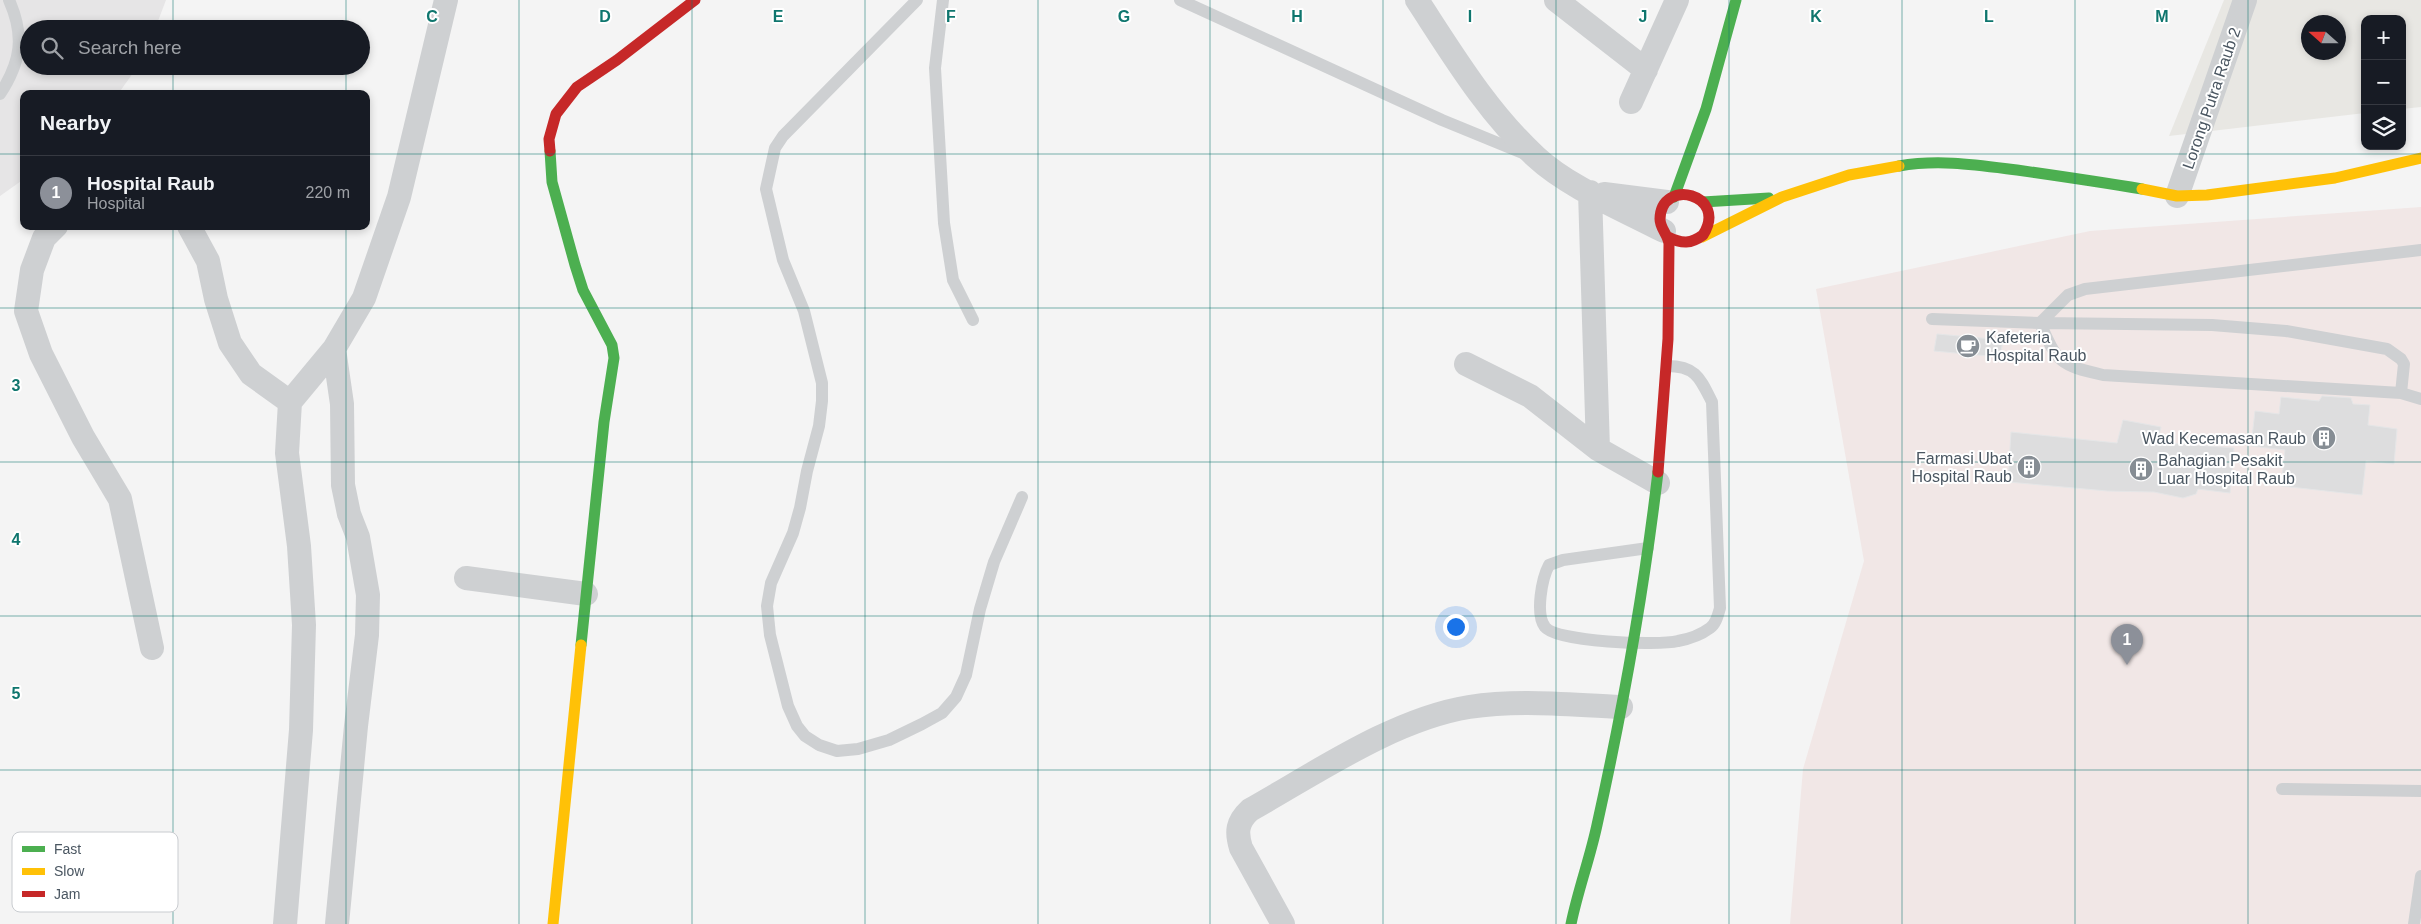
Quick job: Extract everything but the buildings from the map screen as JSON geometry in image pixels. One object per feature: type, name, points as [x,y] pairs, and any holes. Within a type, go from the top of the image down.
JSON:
[{"type":"street","points":[[285,924],[301,730],[304,624],[299,546],[287,452],[290,402],[334,349],[364,298],[399,197],[446,0]]},
{"type":"street","points":[[553,924],[604,422],[614,358],[612,345],[582,290],[552,182],[549,139],[556,114],[577,87],[617,60],[695,0]]},
{"type":"street","points":[[1417,0],[1490,109],[1536,158],[1563,177],[1680,243],[1696,243],[1782,197],[1849,175],[1921,162],[1955,162],[2091,180],[2176,196],[2207,195],[2335,178],[2421,158]]},
{"type":"street","points":[[1556,0],[1646,70]]},
{"type":"street","points":[[1631,102],[1677,0]]},
{"type":"street","points":[[1562,924],[1571,924],[1580,881],[1597,828],[1634,643],[1658,483],[1671,318],[1666,234],[1660,218],[1670,200],[1706,110],[1736,0]]},
{"type":"street","name":"Lorong Putra Raub 2","points":[[2176,196],[2245,0]]},
{"type":"street","points":[[1701,158],[1706,110]]},
{"type":"street","points":[[1590,192],[1670,200],[1682,194],[1782,197]]},
{"type":"street","points":[[1590,192],[1598,449]]},
{"type":"street","points":[[1696,243],[1707,231],[1710,216],[1700,196]]},
{"type":"street","points":[[52,230],[44,238],[32,270],[26,311],[46,362],[83,437],[120,499],[152,648]]},
{"type":"street","points":[[191,230],[208,261],[216,299],[230,344],[251,374],[290,402]]},
{"type":"street","points":[[1671,318],[1682,284]]},
{"type":"street","points":[[334,349],[342,404],[343,484],[349,514],[358,536],[368,595],[367,635],[356,726],[337,924]]},
{"type":"street","points":[[1466,364],[1530,396],[1598,449],[1658,483]]},
{"type":"street","points":[[466,578],[586,594]]},
{"type":"street","points":[[1283,924],[1241,848],[1238,838],[1239,824],[1250,810],[1374,741],[1412,724],[1468,708],[1523,703],[1621,707]]},
{"type":"lane","points":[[0,94],[10,79],[18,60],[20,44],[14,12],[9,0]]},
{"type":"lane","points":[[917,0],[783,136],[775,148],[766,189],[783,260],[804,311],[822,382],[819,426],[807,471],[800,508],[793,533],[770,583],[767,606],[770,636],[788,706],[797,726],[805,736],[819,745],[838,751],[858,749],[889,740],[922,724],[942,712],[956,698],[966,675],[980,609],[994,562],[1022,497]]},
{"type":"lane","points":[[943,0],[935,68],[944,223],[953,280],[973,320]]},
{"type":"lane","points":[[1180,0],[1442,120],[1536,158]]},
{"type":"lane","points":[[2040,323],[2068,295],[2085,290],[2421,250]]},
{"type":"lane","points":[[1932,319],[2040,323],[2212,325],[2286,331],[2387,349],[2401,359],[2404,364],[2401,393]]},
{"type":"lane","points":[[2040,323],[2054,355],[2064,363],[2102,376],[2401,393],[2421,399]]},
{"type":"lane","points":[[1648,548],[1563,560],[1549,565],[1543,576],[1540,616],[1545,628],[1558,635],[1634,643],[1678,641],[1697,635],[1715,623],[1720,608],[1712,402],[1702,381],[1688,368],[1667,366]]},
{"type":"lane","points":[[2282,789],[2421,791]]},
{"type":"lane","points":[[2414,924],[2421,876]]},
{"type":"shaded area","points":[[0,0],[166,0],[158,20],[20,20],[20,75],[132,75],[121,90],[20,90],[20,182],[0,196]]},
{"type":"shaded area","points":[[2224,0],[2421,0],[2421,107],[2406,109],[2406,15],[2361,15],[2361,113],[2169,136]]},
{"type":"shaded area","points":[[2421,207],[2421,924],[1790,924],[1803,769],[1864,561],[1816,289],[2090,231]]},
{"type":"traffic: fast","points":[[1674,197],[1706,109],[1736,0]]},
{"type":"traffic: fast","points":[[550,151],[552,182],[575,265],[583,290],[612,345],[614,358],[604,422],[581,645]]},
{"type":"traffic: fast","points":[[1899,166],[1929,163],[1973,165],[2033,172],[2142,189]]},
{"type":"traffic: fast","points":[[1703,202],[1769,198]]},
{"type":"traffic: fast","points":[[1571,924],[1591,850],[1616,737],[1646,561],[1658,472]]},
{"type":"traffic: slow","points":[[2142,189],[2177,196],[2207,195],[2335,178],[2421,158]]},
{"type":"traffic: slow","points":[[1702,237],[1782,197],[1849,175],[1899,166]]},
{"type":"traffic: slow","points":[[553,924],[581,645]]},
{"type":"traffic: jam","points":[[550,151],[549,139],[556,114],[577,87],[617,60],[695,0]]},
{"type":"traffic: jam","points":[[1658,472],[1668,339],[1669,244],[1660,219],[1663,206],[1671,198],[1681,195],[1692,196],[1701,201],[1707,209],[1709,221],[1703,235],[1686,242],[1668,237]]},
{"type":"place","name":"Kafeteria Hospital Raub","points":[[1968,346]]},
{"type":"place","name":"Wad Kecemasan Raub","points":[[2324,438]]},
{"type":"place","name":"Farmasi Ubat Hospital Raub","points":[[2029,467]]},
{"type":"place","name":"Bahagian Pesakit Luar Hospital Raub","points":[[2141,469]]},
{"type":"place","name":"Hospital Raub","points":[[2127,665]]}]
